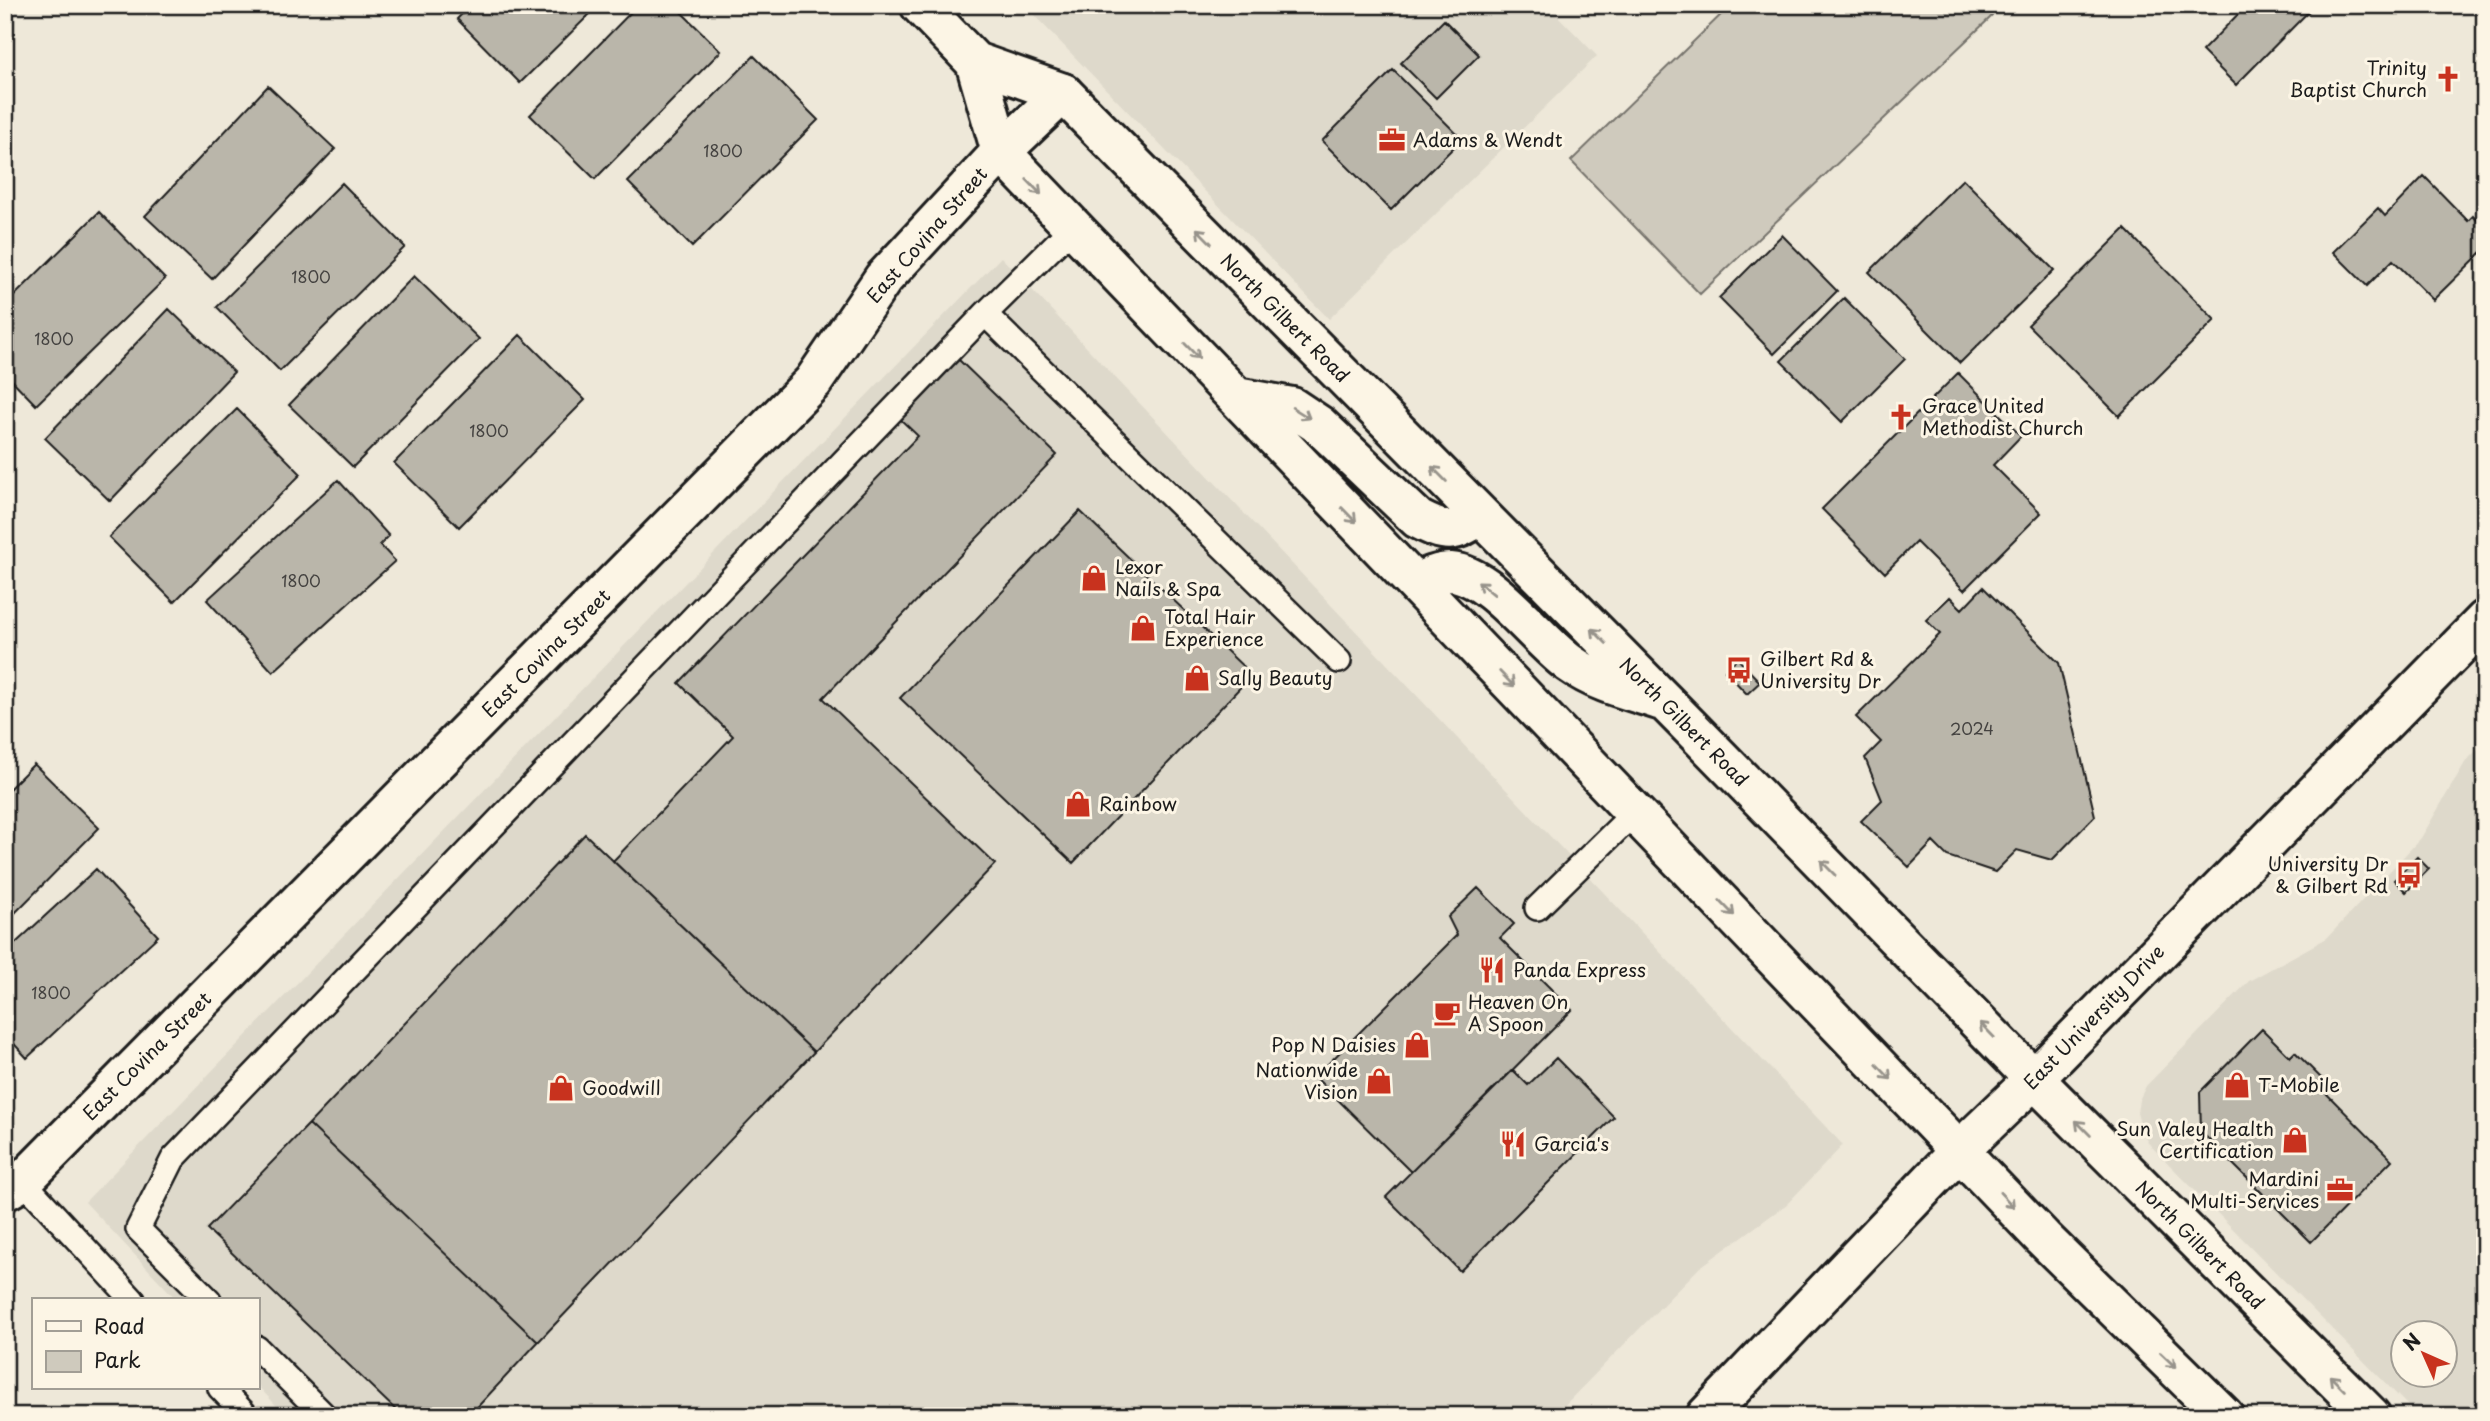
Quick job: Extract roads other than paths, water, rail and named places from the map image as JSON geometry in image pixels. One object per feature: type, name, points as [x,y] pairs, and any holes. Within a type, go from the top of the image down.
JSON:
[{"type":"main road","name":"North Gilbert Road","points":[[920,5],[975,62],[1063,93],[2034,1079],[2371,1416]]},
{"type":"main road","name":"North Gilbert Road","points":[[975,62],[1001,152],[2043,1238],[2224,1416]]},
{"type":"main road","name":"East Covina Street","points":[[14,1186],[813,382],[883,279],[1001,152],[1063,93]]},
{"type":"main road","points":[[1236,397],[1292,407],[1310,419],[1418,519],[1434,527],[1444,531],[1455,530],[1468,525],[1479,515]]},
{"type":"main road","points":[[1415,583],[1442,573],[1470,576],[1567,662],[1599,682],[1664,702]]},
{"type":"main road","name":"East University Drive","points":[[1706,1416],[1960,1150],[2034,1079],[2485,620]]},
{"type":"lane","points":[[207,1298],[138,1229],[173,1159],[985,314],[1073,227]]},
{"type":"lane","points":[[985,314],[1339,661]]},
{"type":"lane","points":[[1537,908],[1635,812]]},
{"type":"lane","points":[[14,1186],[131,1298]]},
{"type":"lane","points":[[259,1350],[325,1416]]},
{"type":"lane","points":[[222,1390],[247,1416]]},
{"type":"place","name":"Trinity Baptist Church","points":[[2448,79]]},
{"type":"place","name":"Adams & Wendt","points":[[1392,140]]},
{"type":"place","name":"Grace United Methodist Church","points":[[1901,417]]},
{"type":"place","name":"Lexor Nails & Spa","points":[[1094,578]]},
{"type":"place","name":"Total Hair Experience","points":[[1143,628]]},
{"type":"place","name":"Gilbert Rd & University Dr","points":[[1739,670]]},
{"type":"place","name":"Sally Beauty","points":[[1197,678]]},
{"type":"place","name":"Rainbow","points":[[1078,804]]},
{"type":"place","name":"University Dr & Gilbert Rd","points":[[2409,875]]},
{"type":"place","name":"Panda Express","points":[[1492,970]]},
{"type":"place","name":"Heaven On A Spoon","points":[[1447,1013]]},
{"type":"place","name":"Pop N Daisies","points":[[1417,1045]]},
{"type":"place","name":"Nationwide Vision","points":[[1379,1081]]},
{"type":"place","name":"T-Mobile","points":[[2237,1085]]},
{"type":"place","name":"Goodwill","points":[[561,1088]]},
{"type":"place","name":"Sun Valey Health Certification","points":[[2295,1140]]},
{"type":"place","name":"Garcia's","points":[[1513,1144]]},
{"type":"place","name":"Mardini Multi-Services","points":[[2340,1190]]}]
